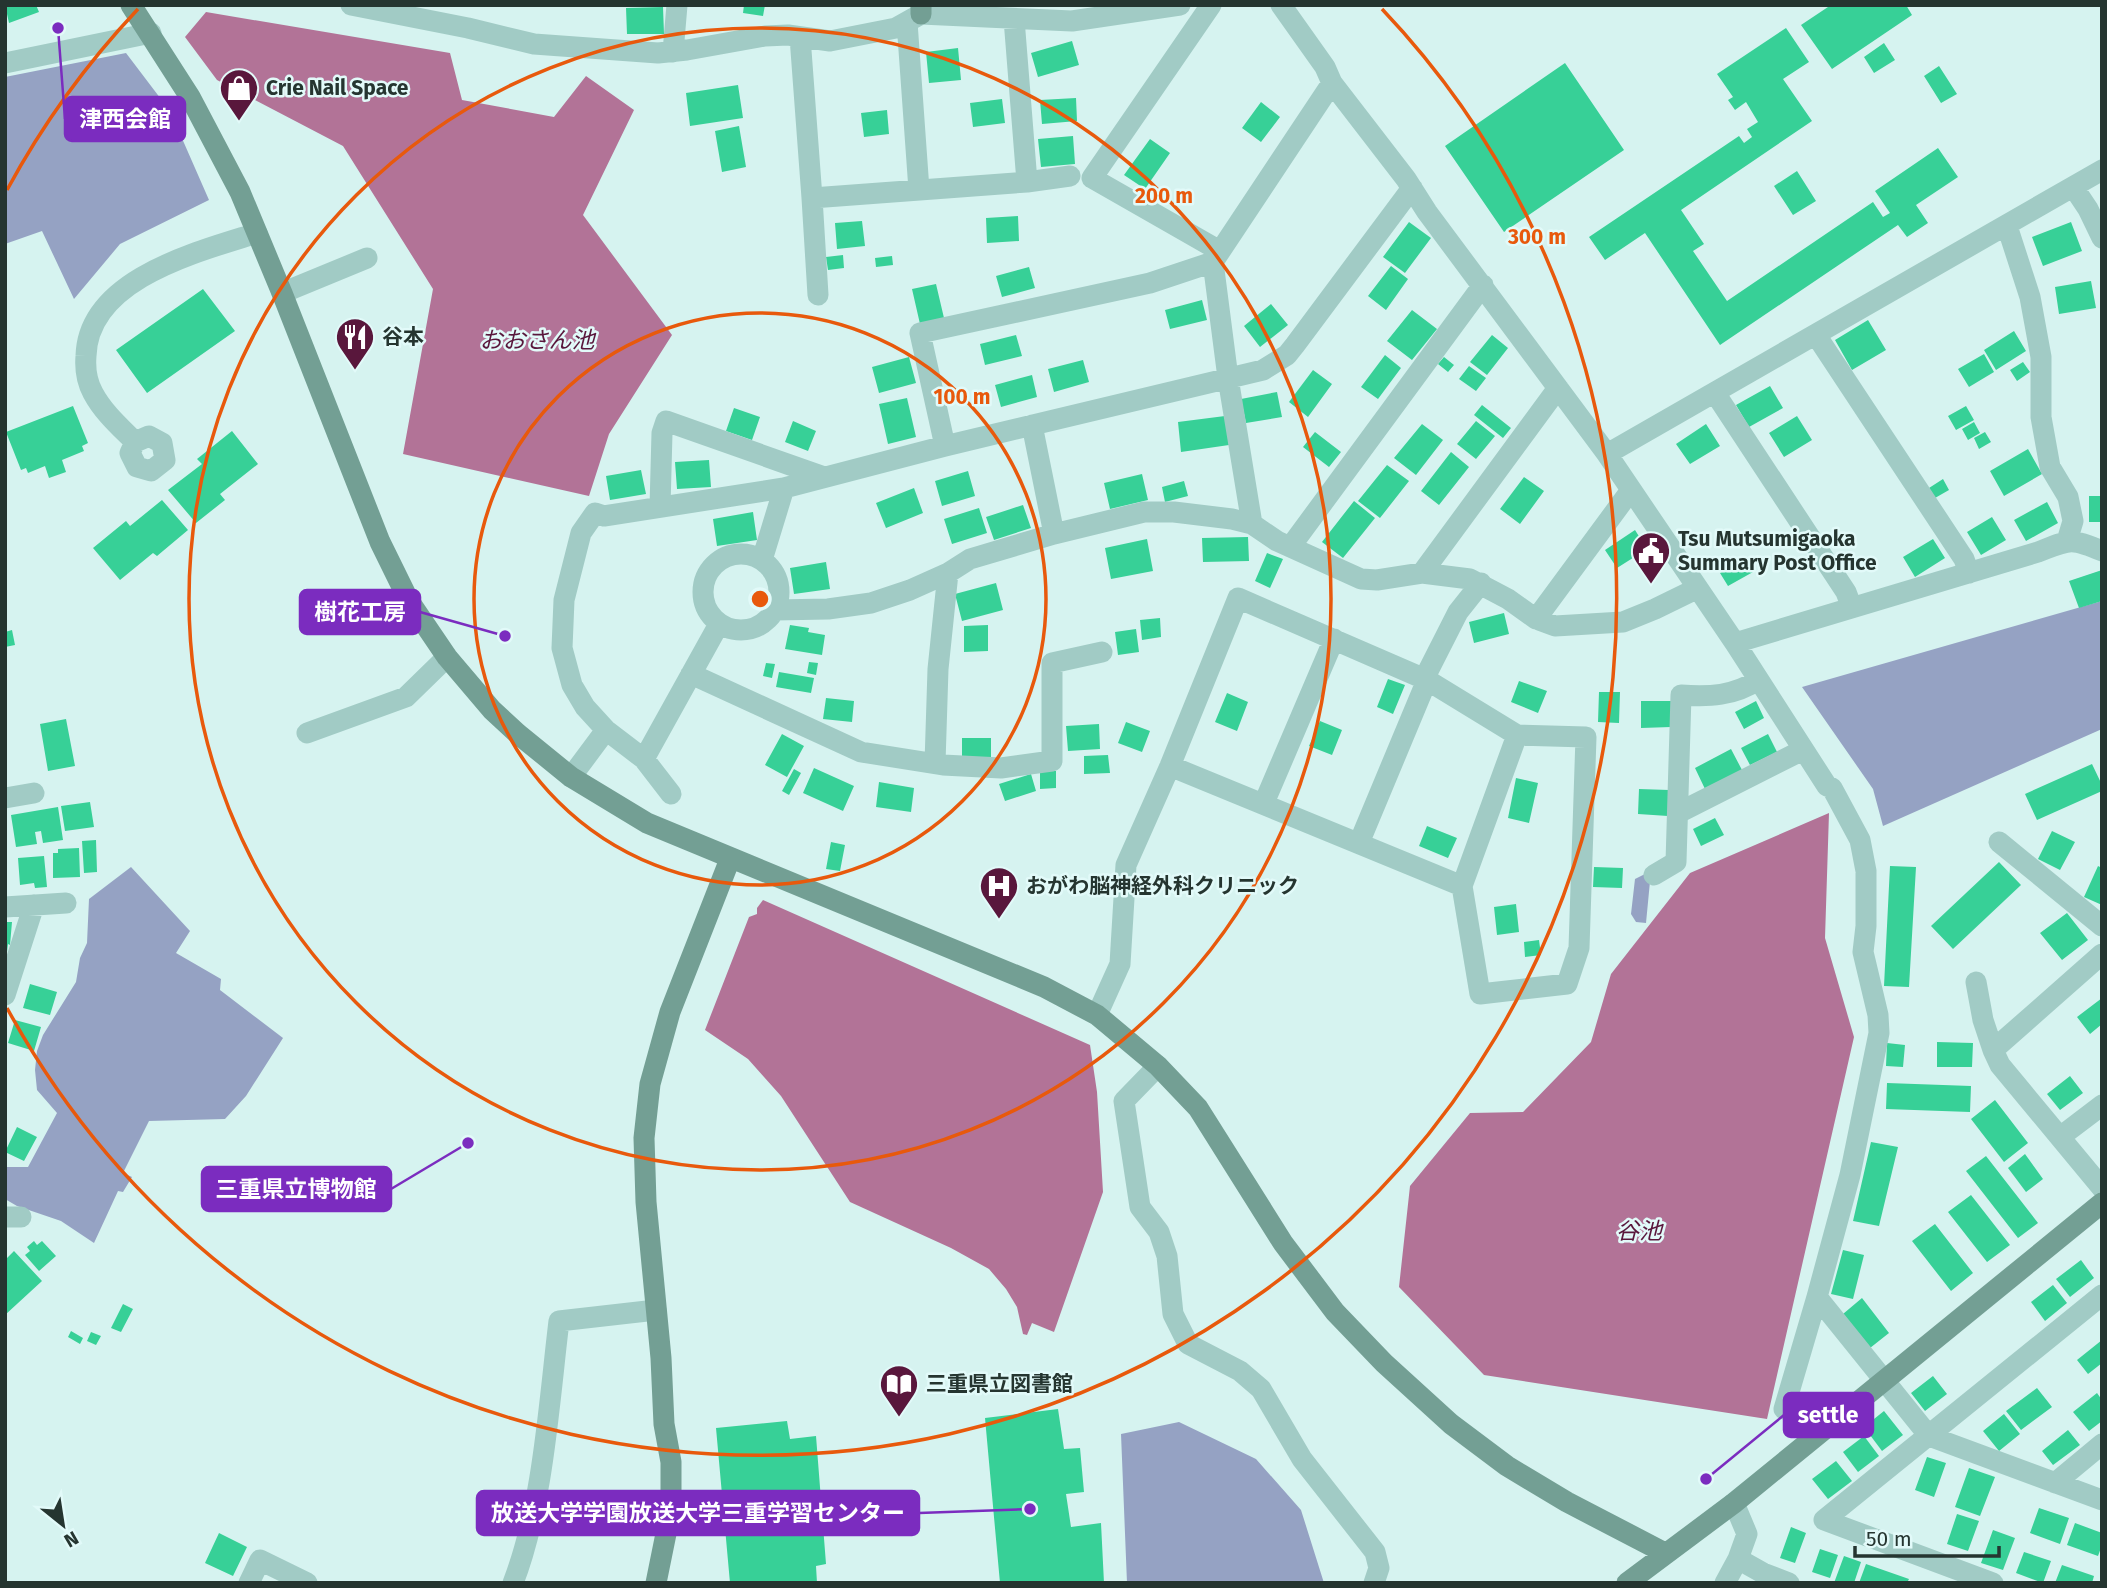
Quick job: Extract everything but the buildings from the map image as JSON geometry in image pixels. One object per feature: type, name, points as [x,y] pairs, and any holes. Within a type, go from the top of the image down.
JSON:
[{"type":"street","points":[[131,5],[190,97],[221,153],[282,293],[380,542],[409,601],[447,657],[492,710],[571,777],[647,823],[1044,987],[1097,1015],[1158,1066],[1198,1108],[1283,1243],[1335,1312],[1384,1363],[1451,1424],[1507,1466],[1567,1502],[1665,1553]]},
{"type":"street","points":[[351,5],[534,44],[658,53],[765,36],[788,35],[830,41],[896,28],[916,14],[1008,14],[1072,21],[1180,5]]},
{"type":"street","points":[[673,52],[677,5]]},
{"type":"street","points":[[1211,5],[1093,178],[1216,256]]},
{"type":"street","points":[[1281,5],[1325,67],[1332,83],[1632,490],[1827,786],[1832,788],[1860,840],[1866,871],[1863,952],[1880,1033],[1850,1175],[1784,1409]]},
{"type":"street","points":[[916,14],[919,190]]},
{"type":"street","points":[[1008,14],[1027,182]]},
{"type":"street","points":[[5,63],[151,33]]},
{"type":"street","points":[[800,37],[818,295]]},
{"type":"street","points":[[945,446],[920,333],[1150,284],[1216,256],[1332,83]]},
{"type":"street","points":[[1607,454],[2102,170]]},
{"type":"street","points":[[812,198],[1027,182],[1070,176]]},
{"type":"street","points":[[671,794],[644,759],[606,730],[585,708],[572,685],[566,667],[562,648],[564,600],[581,533],[595,513],[604,516],[784,488],[945,446],[1262,370],[1287,355],[1412,188]]},
{"type":"street","points":[[2074,188],[2102,238]]},
{"type":"street","points":[[2007,226],[2032,309],[2041,357],[2042,416],[2050,467],[2068,497],[2073,521],[2067,541]]},
{"type":"street","points":[[135,442],[112,419],[92,392],[86,361],[86,341],[93,321],[113,299],[164,265],[192,253],[257,233]]},
{"type":"street","points":[[1216,256],[1228,378],[1252,524]]},
{"type":"street","points":[[282,293],[367,258]]},
{"type":"street","points":[[1291,546],[1483,285]]},
{"type":"street","points":[[1816,335],[1964,559],[1969,573]]},
{"type":"street","points":[[1422,573],[1559,388]]},
{"type":"street","points":[[1715,393],[1846,592],[1852,608]]},
{"type":"street","points":[[660,507],[662,433],[666,421],[824,477]]},
{"type":"street","points":[[1032,425],[1054,534]]},
{"type":"street","points":[[762,561],[784,488]]},
{"type":"street","points":[[1536,619],[1632,490]]},
{"type":"street","points":[[775,610],[793,612],[871,603],[910,590],[948,573],[970,559],[1054,534],[1144,512],[1174,512],[1252,524],[1277,541],[1361,579],[1377,580],[1422,573],[1470,579],[1481,583],[1536,619],[1555,626],[1623,622],[1655,610],[1698,588]]},
{"type":"street","points":[[1735,643],[2067,541],[2078,540],[2102,551]]},
{"type":"street","points":[[742,554],[755,556],[762,561],[774,573],[779,585],[775,610],[768,620],[745,631],[733,630],[719,624],[705,607],[702,595],[709,571],[717,562],[729,556],[742,554]]},
{"type":"street","points":[[935,763],[939,669],[948,573]]},
{"type":"street","points":[[1359,843],[1425,680],[1458,612],[1481,583]]},
{"type":"street","points":[[1097,1015],[1120,964],[1126,865],[1170,766],[1238,598],[1425,680],[1517,735],[1586,737],[1579,948],[1567,984],[1480,994],[1462,886],[1517,735]]},
{"type":"street","points":[[644,759],[719,624]]},
{"type":"street","points":[[1264,803],[1334,639]]},
{"type":"street","points":[[691,674],[861,751],[943,765],[1001,768],[1052,761],[1052,663],[1102,652]]},
{"type":"street","points":[[307,733],[406,697],[447,657]]},
{"type":"street","points":[[1654,875],[1676,862],[1681,695],[1727,694],[1744,689],[1758,680]]},
{"type":"street","points":[[571,777],[606,730]]},
{"type":"street","points":[[1678,813],[1803,750]]},
{"type":"street","points":[[1170,766],[1462,886]]},
{"type":"street","points":[[5,798],[34,793]]},
{"type":"street","points":[[1999,842],[2102,926]]},
{"type":"street","points":[[656,1583],[671,1509],[671,1462],[664,1424],[661,1358],[646,1202],[645,1149],[650,1084],[670,1012],[730,859]]},
{"type":"street","points":[[5,907],[66,903]]},
{"type":"street","points":[[5,995],[34,905]]},
{"type":"street","points":[[1993,1050],[2102,954]]},
{"type":"street","points":[[1976,982],[1983,1020],[2000,1065],[2102,1188]]},
{"type":"street","points":[[1158,1066],[1124,1101],[1140,1207],[1159,1232],[1167,1256],[1173,1314],[1188,1344],[1240,1371],[1262,1389],[1302,1459],[1376,1552],[1379,1568],[1374,1583]]},
{"type":"street","points":[[2060,1138],[2102,1105]]},
{"type":"street","points":[[1627,1583],[1734,1503],[2102,1203]]},
{"type":"street","points":[[1993,1583],[1824,1520],[2102,1295]]},
{"type":"street","points":[[1817,1297],[1929,1436],[2102,1500]]},
{"type":"street","points":[[513,1583],[525,1553],[542,1456],[559,1321],[656,1310]]},
{"type":"street","points":[[2055,1483],[2102,1444]]},
{"type":"street","points":[[1725,1583],[1747,1534],[1734,1503]]},
{"type":"street","points":[[1738,1559],[1789,1583]]},
{"type":"street","points":[[249,1583],[260,1560],[307,1583]]},
{"type":"shaded area","points":[[126,53],[170,111],[209,200],[120,244],[74,299],[42,231],[5,244],[5,77]]},
{"type":"shaded area","points":[[2102,601],[2102,729],[1883,826],[1873,789],[1802,687]]},
{"type":"shaded area","points":[[131,867],[190,931],[176,953],[221,979],[220,990],[283,1038],[246,1096],[225,1119],[149,1121],[123,1173],[132,1177],[123,1192],[118,1191],[94,1243],[61,1221],[17,1206],[5,1199],[5,1167],[28,1167],[57,1113],[37,1090],[37,1051],[43,1035],[76,982],[80,958],[87,943],[89,899]]},
{"type":"shaded area","points":[[1651,871],[1646,923],[1636,922],[1631,914],[1635,879]]},
{"type":"shaded area","points":[[1179,1422],[1256,1459],[1301,1510],[1324,1583],[1127,1583],[1121,1434]]},
{"type":"water","name":"おおさん池","points":[[206,12],[450,53],[462,100],[554,117],[586,76],[634,110],[583,215],[672,335],[609,434],[589,496],[403,454],[433,289],[343,146],[217,80],[185,37]]},
{"type":"water","name":"谷池","points":[[1829,813],[1825,938],[1854,1037],[1767,1419],[1484,1375],[1399,1287],[1410,1186],[1470,1113],[1523,1112],[1591,1042],[1611,974],[1690,873]]},
{"type":"water","points":[[763,900],[1090,1045],[1097,1092],[1103,1192],[1054,1332],[1032,1323],[1027,1335],[1023,1334],[1017,1307],[989,1269],[951,1248],[850,1202],[781,1096],[748,1059],[705,1030],[749,917],[757,914],[757,908]]},
{"type":"place","name":"津西会館","points":[[58,28]]},
{"type":"place","name":"Crie Nail Space","points":[[239,122]]},
{"type":"place","name":"谷本","points":[[355,371]]},
{"type":"place","name":"Tsu Mutsumigaoka Summary Post Office","points":[[1651,585]]},
{"type":"place","name":"樹花工房","points":[[505,636]]},
{"type":"place","name":"おがわ脳神経外科クリニック","points":[[999,920]]},
{"type":"place","name":"三重県立博物館","points":[[468,1143]]},
{"type":"place","name":"三重県立図書館","points":[[899,1418]]},
{"type":"place","name":"settle","points":[[1706,1479]]},
{"type":"place","name":"放送大学学園放送大学三重学習センター","points":[[1030,1509]]}]
